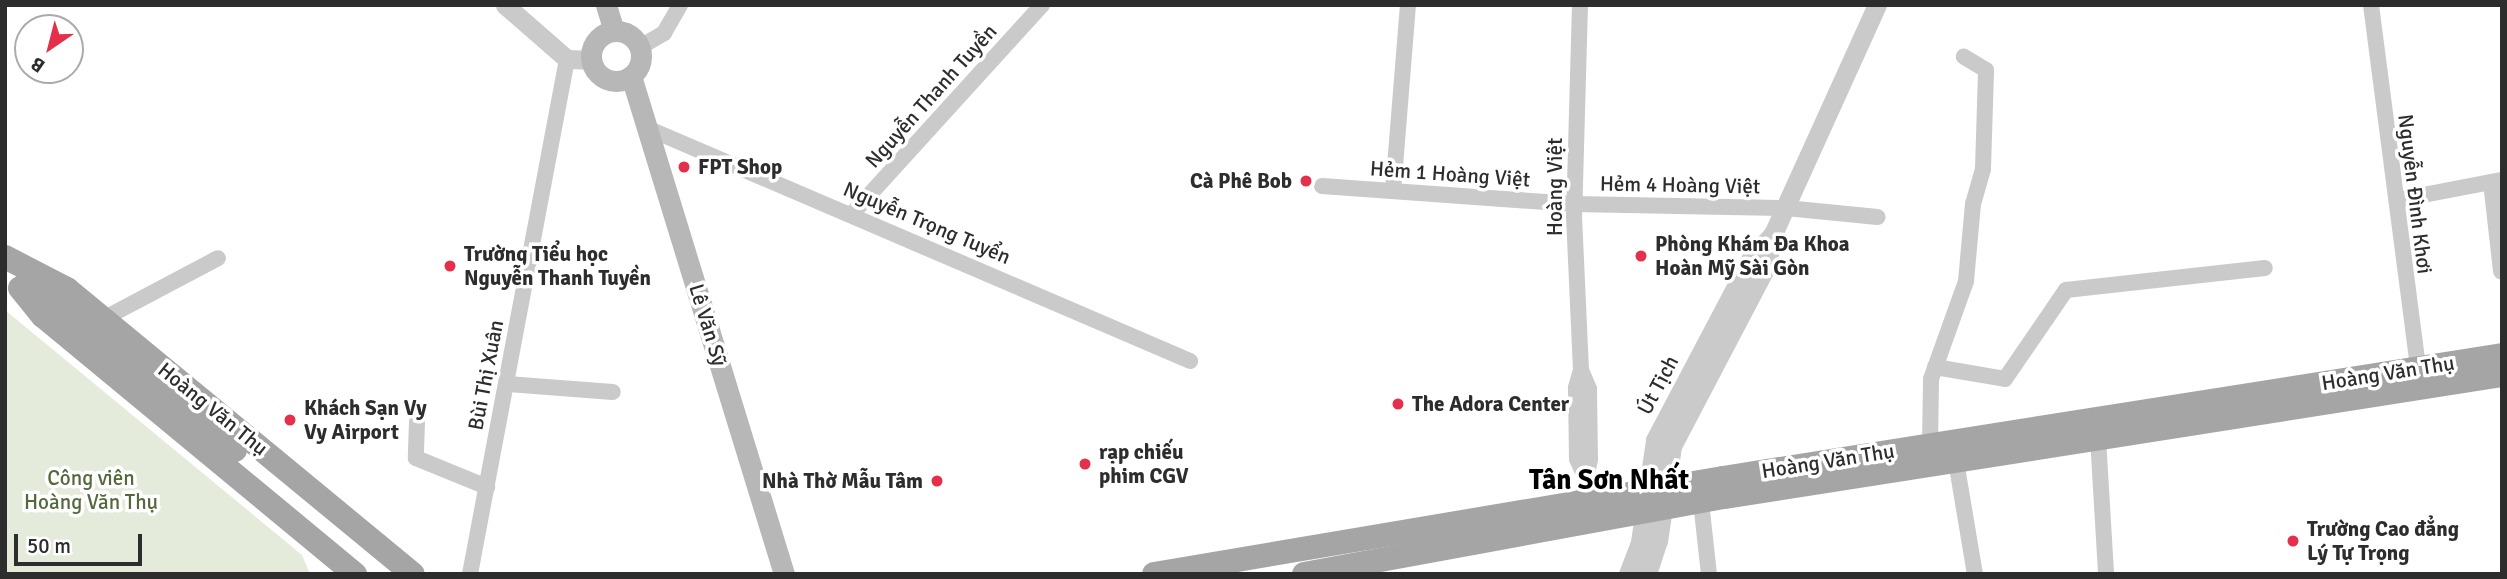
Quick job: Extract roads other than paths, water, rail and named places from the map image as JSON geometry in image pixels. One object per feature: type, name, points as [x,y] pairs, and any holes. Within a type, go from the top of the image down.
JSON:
[{"type":"main road","points":[[606,5],[614,31]]},
{"type":"main road","points":[[614,31],[629,34],[640,47],[641,63],[631,76],[607,79],[592,60],[594,44],[614,31]]},
{"type":"main road","name":"Lê Văn Sỹ","points":[[631,76],[784,574]]},
{"type":"main road","name":"Hoàng Văn Thụ","points":[[5,257],[67,289],[413,574]]},
{"type":"main road","points":[[5,263],[388,574]]},
{"type":"main road","name":"Hoàng Văn Thụ","points":[[5,271],[43,316],[355,574]]},
{"type":"main road","name":"Hoàng Văn Thụ","points":[[1304,574],[1930,445],[2370,386],[2420,378],[2502,355]]},
{"type":"main road","name":"Hoàng Văn Thụ","points":[[2420,378],[2502,375]]},
{"type":"main road","name":"Hoàng Văn Thụ","points":[[1655,501],[1702,502],[2098,438],[2370,386]]},
{"type":"main road","name":"Hoàng Văn Thụ","points":[[1154,574],[1580,515]]},
{"type":"main road","points":[[308,537],[321,574]]},
{"type":"street","points":[[505,5],[567,59],[592,60]]},
{"type":"street","points":[[640,47],[664,33],[680,5]]},
{"type":"street","name":"Nguyễn Thanh Tuyền","points":[[851,215],[1042,5]]},
{"type":"street","points":[[1393,191],[1408,5]]},
{"type":"street","name":"Hoàng Việt","points":[[1580,5],[1574,204],[1581,370],[1576,388],[1577,448],[1584,475],[1580,515]]},
{"type":"street","name":"Út Tịch","points":[[1628,574],[1672,446],[1768,265],[1773,234],[1877,5]]},
{"type":"street","name":"Nguyễn Đình Khơi","points":[[2371,5],[2420,378]]},
{"type":"street","points":[[1930,445],[1936,366],[1966,281],[1973,204],[1983,168],[1986,70],[1964,57]]},
{"type":"street","name":"Bùi Thị Xuân","points":[[470,574],[567,59]]},
{"type":"street","name":"Nguyễn Trọng Tuyển","points":[[647,128],[1190,361]]},
{"type":"street","points":[[2397,200],[2496,181],[2501,271]]},
{"type":"street","name":"Hẻm 1 Hoàng Việt","points":[[1322,186],[1574,204]]},
{"type":"street","name":"Hẻm 4 Hoàng Việt","points":[[1574,204],[1786,208],[1878,217]]},
{"type":"street","points":[[103,319],[218,258]]},
{"type":"street","points":[[1936,366],[2005,379],[2066,290],[2265,268]]},
{"type":"street","points":[[507,384],[613,392]]},
{"type":"street","points":[[417,422],[413,445],[416,458],[486,487]]},
{"type":"street","points":[[2098,438],[2106,574]]},
{"type":"street","points":[[1956,461],[1975,574]]},
{"type":"street","name":"Út Tịch","points":[[1647,574],[1655,501]]},
{"type":"street","points":[[1702,502],[1709,574]]},
{"type":"place","name":"FPT Shop","points":[[684,167]]},
{"type":"place","name":"Cà Phê Bob","points":[[1306,181]]},
{"type":"place","name":"Phòng Khám Đa Khoa Hoàn Mỹ Sài Gòn","points":[[1641,256]]},
{"type":"place","name":"Trường Tiểu học Nguyễn Thanh Tuyền","points":[[450,266]]},
{"type":"place","name":"The Adora Center","points":[[1398,404]]},
{"type":"place","name":"Khách Sạn Vy Vy Airport","points":[[290,420]]},
{"type":"place","name":"rạp chiếu phim CGV","points":[[1085,464]]},
{"type":"place","name":"Nhà Thờ Mẫu Tâm","points":[[937,481]]},
{"type":"place","name":"Trường Cao đẳng Lý Tự Trọng","points":[[2293,541]]},
{"type":"district","name":"Tân Sơn Nhất","points":[[1609,480]]},
{"type":"park label","name":"Công viên Hoàng Văn Thụ","points":[[91,490]]}]
